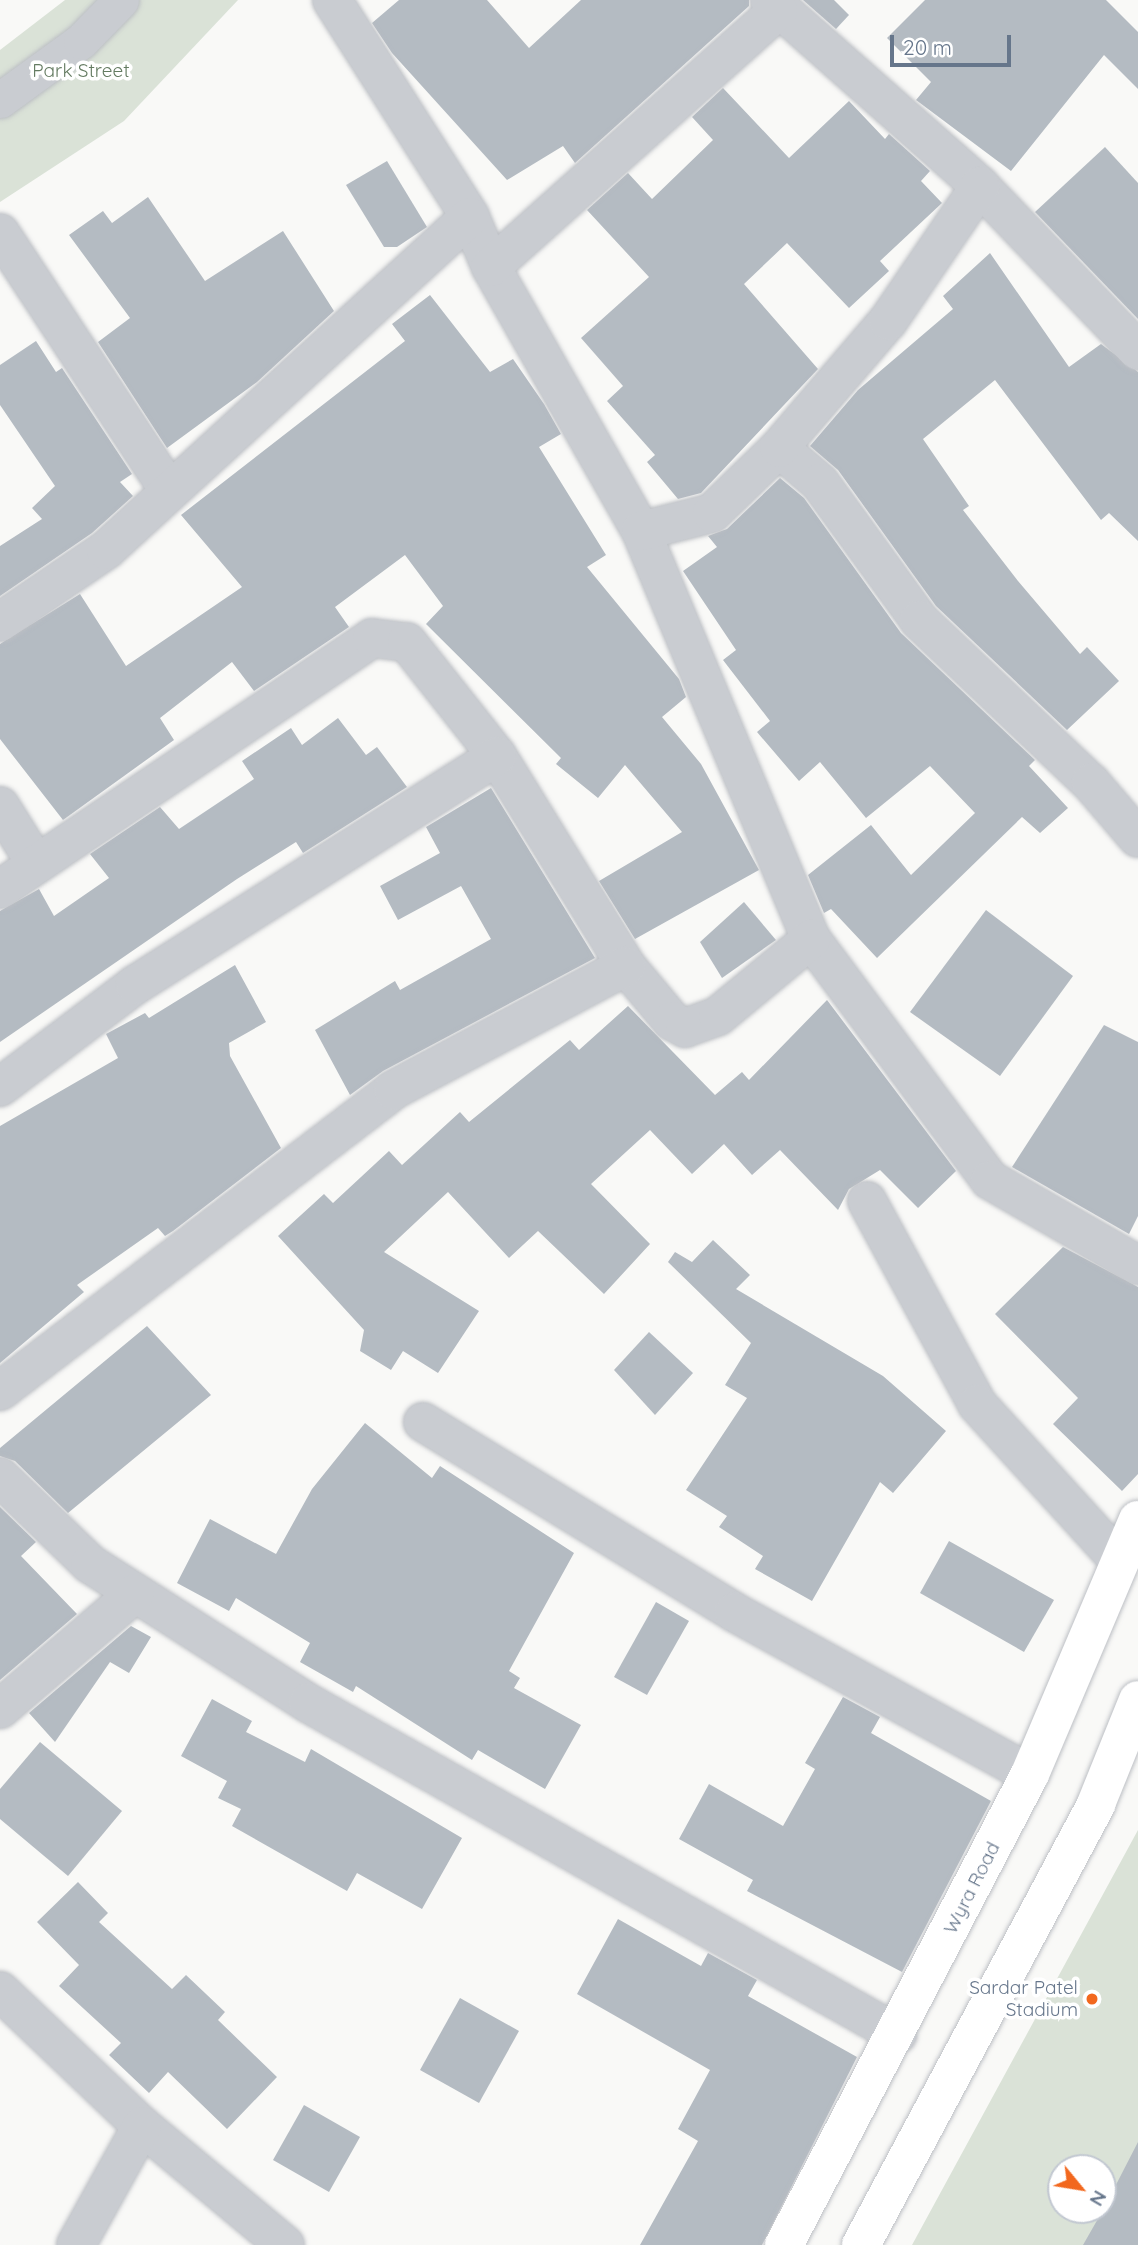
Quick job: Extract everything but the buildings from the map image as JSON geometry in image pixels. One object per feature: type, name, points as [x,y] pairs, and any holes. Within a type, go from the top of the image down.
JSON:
[{"type":"main road","name":"Wyra Road","points":[[784,2245],[897,2034],[1030,1774],[1117,1558],[1138,1520]]},
{"type":"main road","points":[[861,2245],[1090,1816],[1138,1700]]},
{"type":"street","points":[[0,100],[81,41],[121,0]]},
{"type":"street","points":[[332,0],[470,217],[491,267],[641,531],[811,939],[990,1180],[1138,1265]]},
{"type":"street","points":[[491,267],[774,5],[980,186],[1138,351]]},
{"type":"street","points":[[641,531],[712,513],[779,448],[888,321],[980,186]]},
{"type":"street","points":[[0,622],[106,550],[168,489],[470,217]]},
{"type":"street","points":[[0,233],[168,489]]},
{"type":"street","points":[[779,448],[820,483],[919,620],[1091,783],[1138,838]]},
{"type":"street","points":[[0,889],[34,862],[372,639],[407,642],[497,756],[626,966],[685,1028],[718,1016],[811,939]]},
{"type":"street","points":[[0,1087],[135,985],[497,756]]},
{"type":"street","points":[[0,806],[34,862]]},
{"type":"street","points":[[0,1391],[393,1090],[626,966]]},
{"type":"street","points":[[867,1201],[976,1404],[1117,1558]]},
{"type":"street","points":[[423,1422],[734,1612],[1030,1774]]},
{"type":"street","points":[[0,1476],[90,1564],[134,1594],[608,1877],[897,2034]]},
{"type":"street","points":[[0,1709],[134,1594]]},
{"type":"street","points":[[0,1990],[142,2126],[285,2245]]},
{"type":"street","points":[[76,2245],[142,2126]]},
{"type":"green space","name":"Park Street","points":[[65,0],[238,0],[124,121],[0,202],[0,50]]},
{"type":"green space","name":"Sardar Patel Stadium","points":[[1138,1830],[1138,2245],[912,2245]]},
{"type":"place","name":"Sardar Patel Stadium","points":[[1092,1999]]}]
